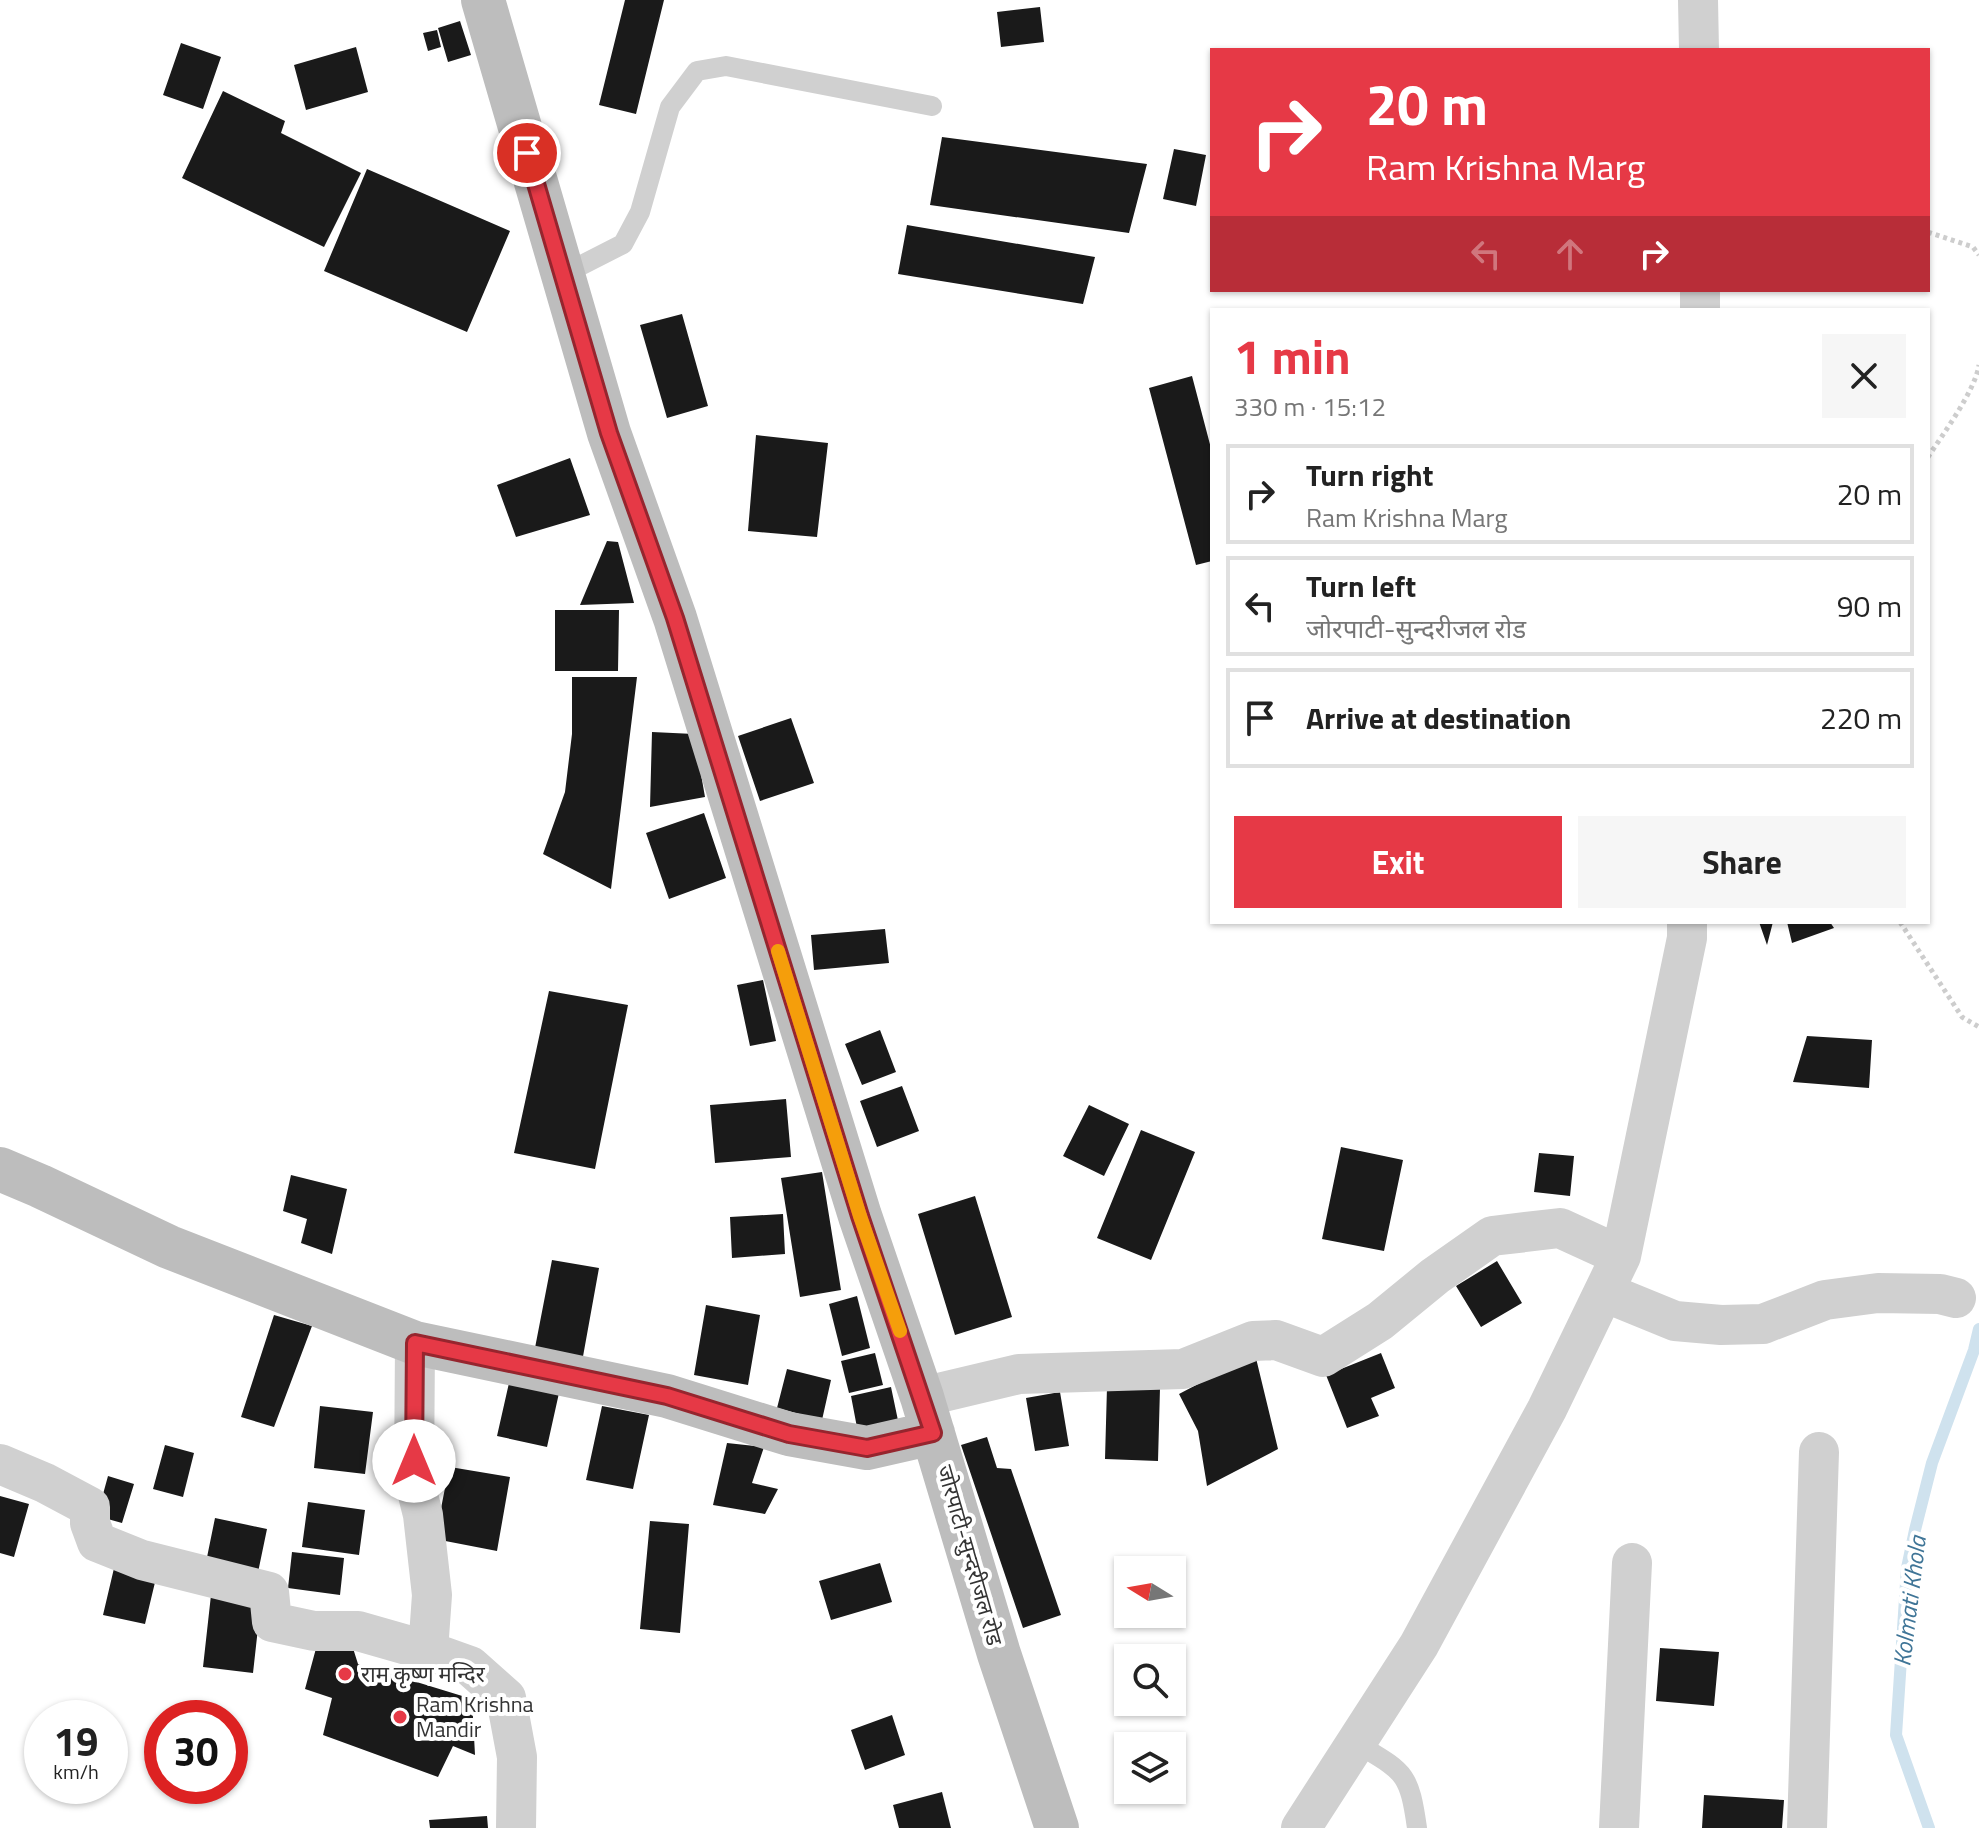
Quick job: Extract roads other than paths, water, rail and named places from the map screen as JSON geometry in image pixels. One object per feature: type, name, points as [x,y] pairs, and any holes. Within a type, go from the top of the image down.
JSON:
[{"type":"main road","name":"जोरपाटी-सुन्दरीजल रोड","points":[[483,0],[609,433],[675,618],[855,1201],[928,1415],[999,1654],[1057,1828]]},
{"type":"main road","points":[[0,1169],[169,1247],[415,1343],[667,1396],[789,1434],[867,1448],[928,1415]]},
{"type":"street","points":[[1698,0],[1699,48]]},
{"type":"street","points":[[1301,1828],[1419,1645],[1547,1409],[1621,1256],[1687,938],[1687,924]]},
{"type":"street","points":[[928,1415],[1019,1374],[1183,1369],[1253,1341],[1276,1340],[1323,1357],[1380,1321],[1435,1276],[1492,1236],[1560,1228],[1621,1256]]},
{"type":"street","points":[[1604,1292],[1675,1321],[1721,1325],[1763,1324],[1825,1300],[1878,1293],[1940,1294],[1956,1298]]},
{"type":"street","points":[[415,1343],[414,1479],[423,1515],[432,1595],[428,1651]]},
{"type":"street","points":[[1807,1828],[1819,1452]]},
{"type":"street","points":[[0,1464],[90,1507],[90,1523],[97,1542],[142,1560],[269,1592],[272,1622],[314,1631],[358,1631],[470,1666],[506,1698],[517,1757],[516,1828]]},
{"type":"street","points":[[1619,1828],[1632,1563]]},
{"type":"lane","points":[[562,275],[623,244],[640,212],[670,107],[697,71],[726,66],[932,106]]},
{"type":"lane","points":[[1356,1743],[1392,1764],[1404,1775],[1412,1797],[1417,1828]]},
{"type":"waterway","name":"Kolmati Khola","points":[[1929,1828],[1896,1735],[1907,1568],[1932,1463],[1979,1329]]},
{"type":"place","name":"राम कृष्ण मन्दिर","points":[[345,1674]]},
{"type":"place","name":"Ram Krishna Mandir","points":[[400,1717]]}]
